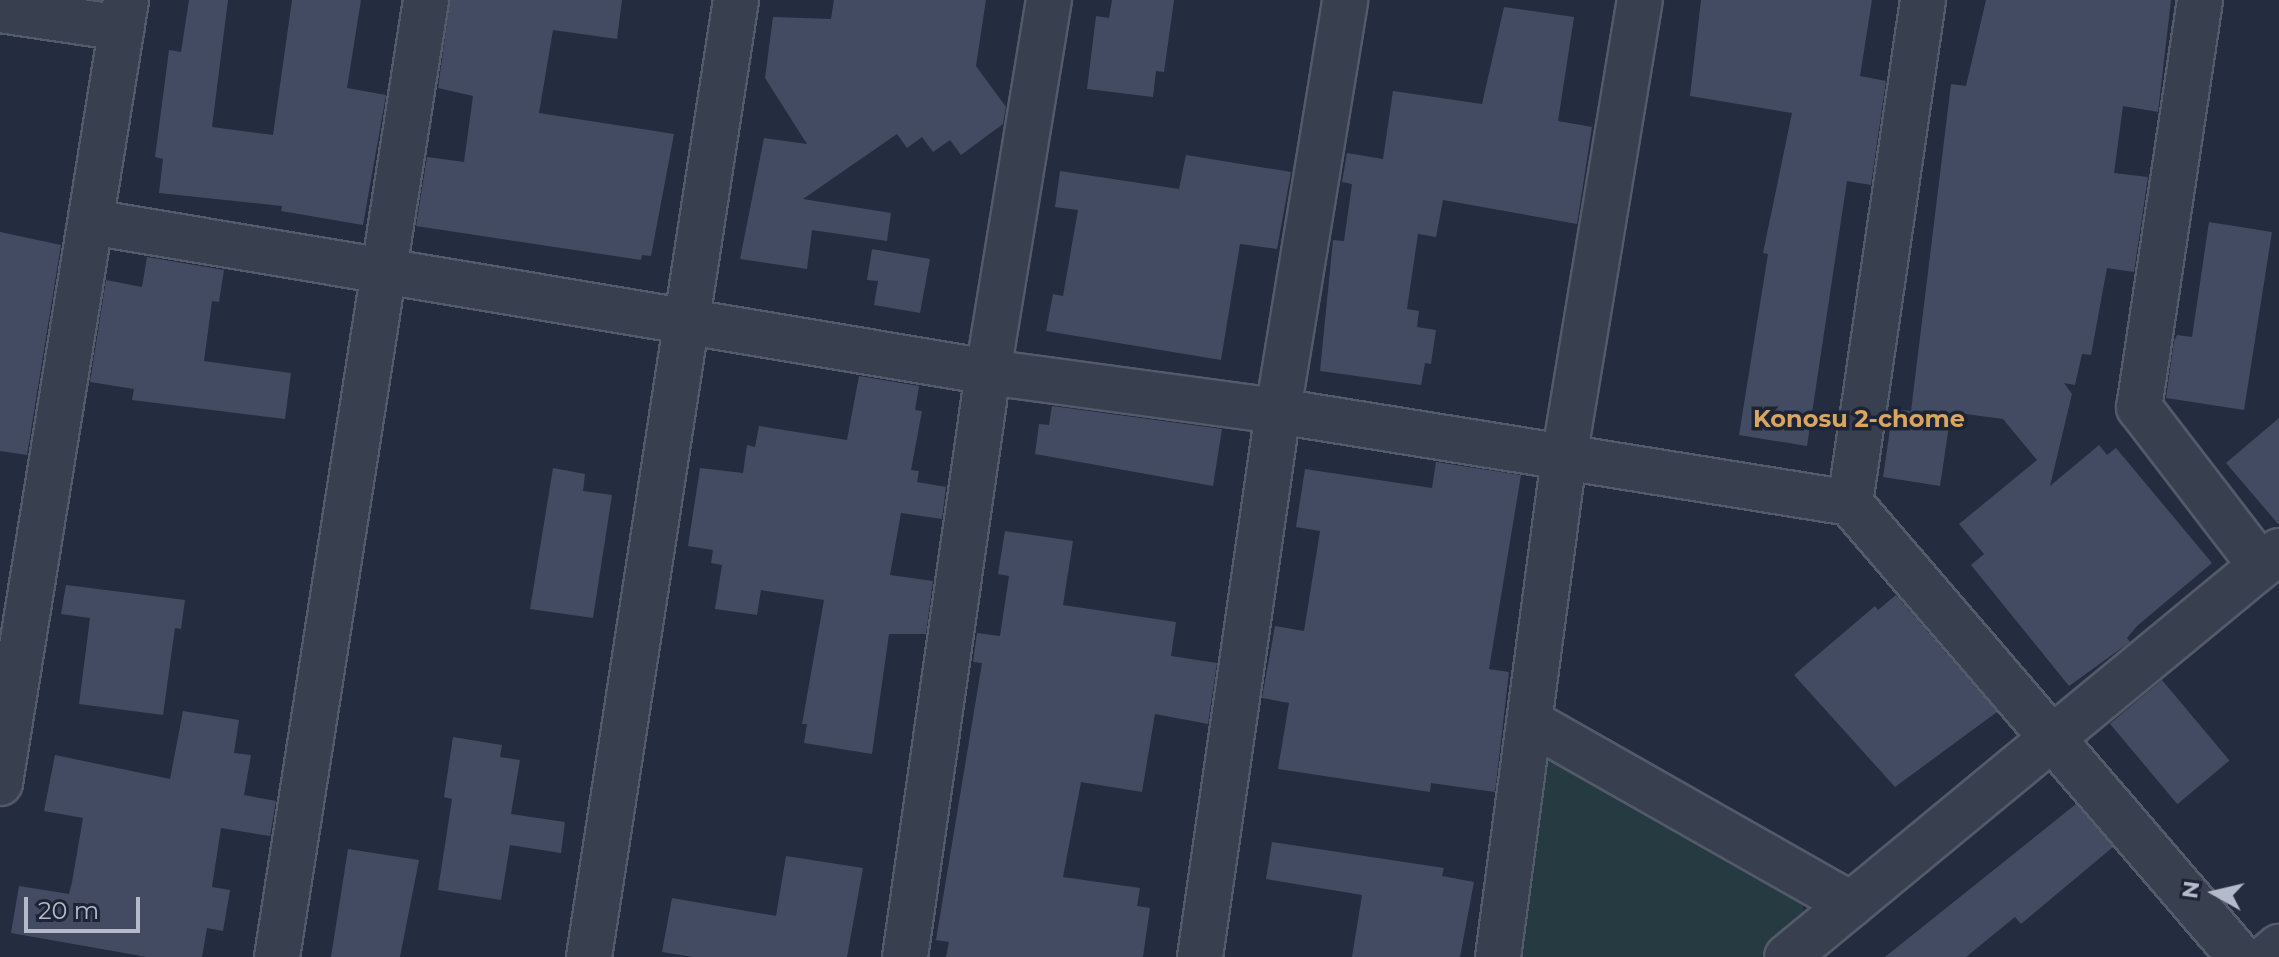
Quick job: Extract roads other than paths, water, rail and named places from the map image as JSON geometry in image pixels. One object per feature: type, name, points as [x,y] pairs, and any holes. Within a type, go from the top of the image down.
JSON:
[{"type":"street","points":[[277,957],[426,0]]},
{"type":"street","points":[[589,957],[736,0]]},
{"type":"street","points":[[905,957],[988,372],[1049,0]]},
{"type":"street","points":[[1200,957],[1278,411],[1345,0]]},
{"type":"street","points":[[1498,957],[1564,458],[1640,0]]},
{"type":"street","points":[[1850,503],[1923,0]]},
{"type":"street","points":[[1787,957],[2270,558],[2139,407],[2200,0]]},
{"type":"street","points":[[0,10],[124,14],[0,783]]},
{"type":"street","points":[[91,222],[686,319],[988,372],[1278,411],[1850,503],[2240,957]]},
{"type":"street","points":[[1530,722],[1851,904]]},
{"type":"street","points":[[2267,957],[2279,947]]},
{"type":"district","name":"Konosu 2-chome","points":[[1859,419]]}]
